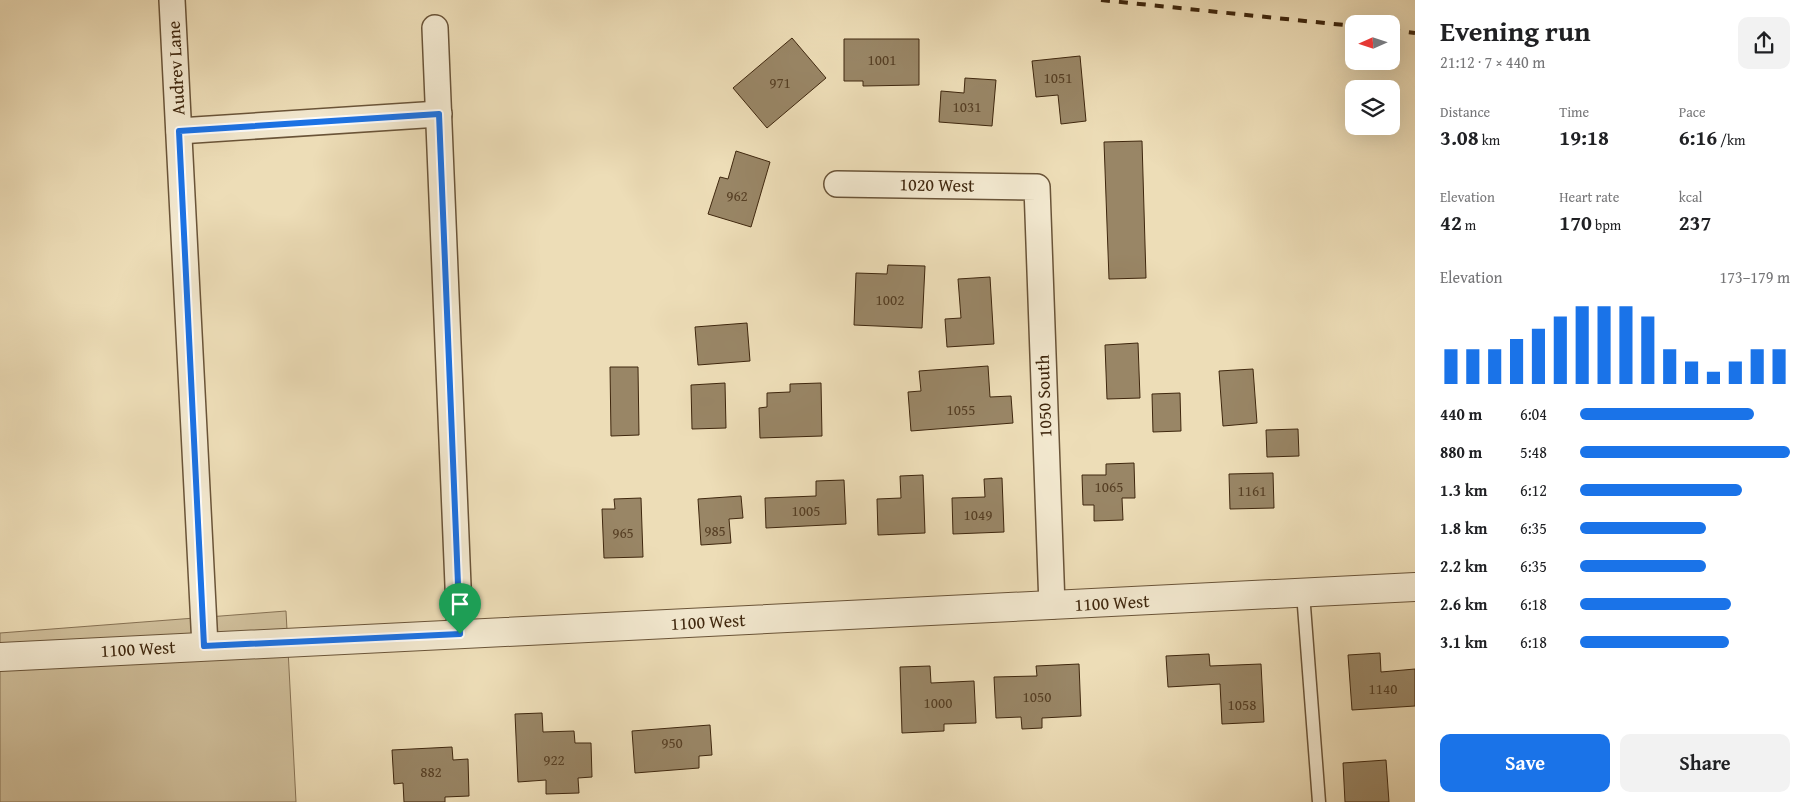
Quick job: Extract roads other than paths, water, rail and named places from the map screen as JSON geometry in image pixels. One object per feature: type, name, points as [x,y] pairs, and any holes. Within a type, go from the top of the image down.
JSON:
[{"type":"street","name":"Audrev Lane","points":[[172,0],[204,646]]},
{"type":"street","points":[[435,28],[460,634]]},
{"type":"street","points":[[179,131],[439,114]]},
{"type":"street","name":"1020 West","points":[[837,184],[1037,187]]},
{"type":"street","name":"1050 South","points":[[1037,187],[1052,606]]},
{"type":"street","name":"1100 West","points":[[0,656],[1415,587]]},
{"type":"lane","points":[[1304,593],[1319,802]]},
{"type":"railway","points":[[1101,0],[1345,25]]},
{"type":"railway","points":[[1400,31],[1415,33]]}]
